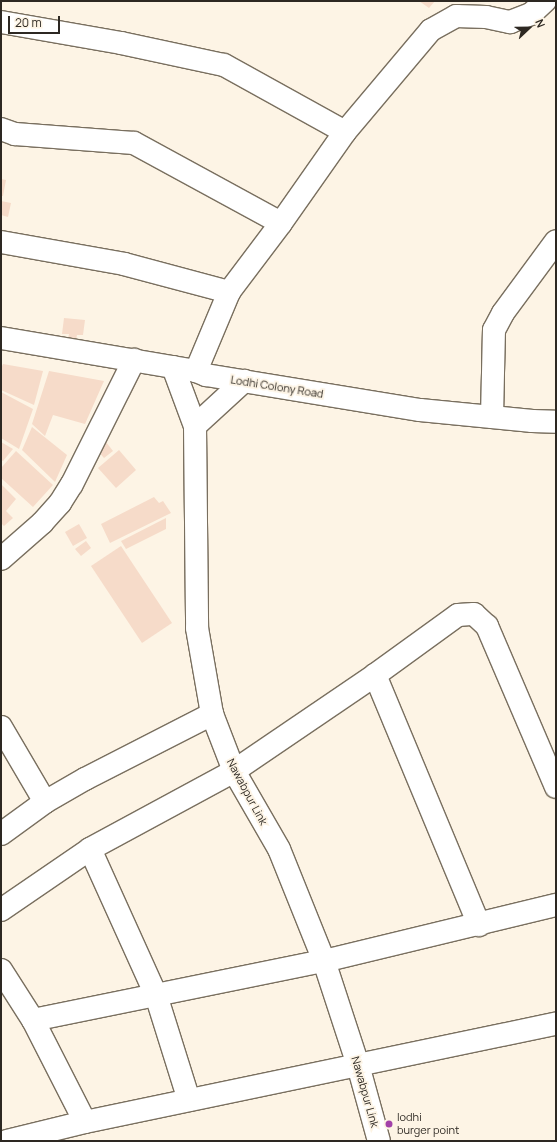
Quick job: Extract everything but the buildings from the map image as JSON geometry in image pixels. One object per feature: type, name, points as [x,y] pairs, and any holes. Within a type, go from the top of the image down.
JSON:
[{"type":"street","points":[[196,371],[229,292],[281,223],[345,132],[431,30],[456,16],[486,18],[510,22],[532,14],[545,1]]},
{"type":"street","points":[[1,22],[121,43],[224,65],[345,132]]},
{"type":"street","points":[[1,129],[15,134],[134,143],[281,223]]},
{"type":"street","points":[[492,417],[494,330],[503,313],[556,241]]},
{"type":"street","points":[[1,242],[124,264],[229,292]]},
{"type":"street","name":"Lodhi Colony Road","points":[[2,339],[134,360],[196,371],[206,375],[420,410],[556,422]]},
{"type":"street","points":[[1,558],[42,523],[68,490],[134,360]]},
{"type":"street","name":"Nawabpur Link","points":[[173,367],[195,426],[197,496],[197,628],[212,714],[234,770],[279,850],[324,961],[358,1065],[378,1141]]},
{"type":"street","points":[[195,426],[244,381]]},
{"type":"street","points":[[1,910],[90,849],[234,770],[374,675],[458,615],[474,614],[487,626],[556,787]]},
{"type":"street","points":[[374,675],[480,925]]},
{"type":"street","points":[[1,834],[45,802],[84,779],[212,714]]},
{"type":"street","points":[[1,727],[45,802]]},
{"type":"street","points":[[90,849],[156,995],[189,1100]]},
{"type":"street","points":[[33,1020],[324,961],[480,925],[556,905]]},
{"type":"street","points":[[1,970],[33,1020],[85,1122]]},
{"type":"street","points":[[7,1141],[85,1122],[556,1024]]},
{"type":"place","name":"lodhi burger point","points":[[389,1124]]}]
